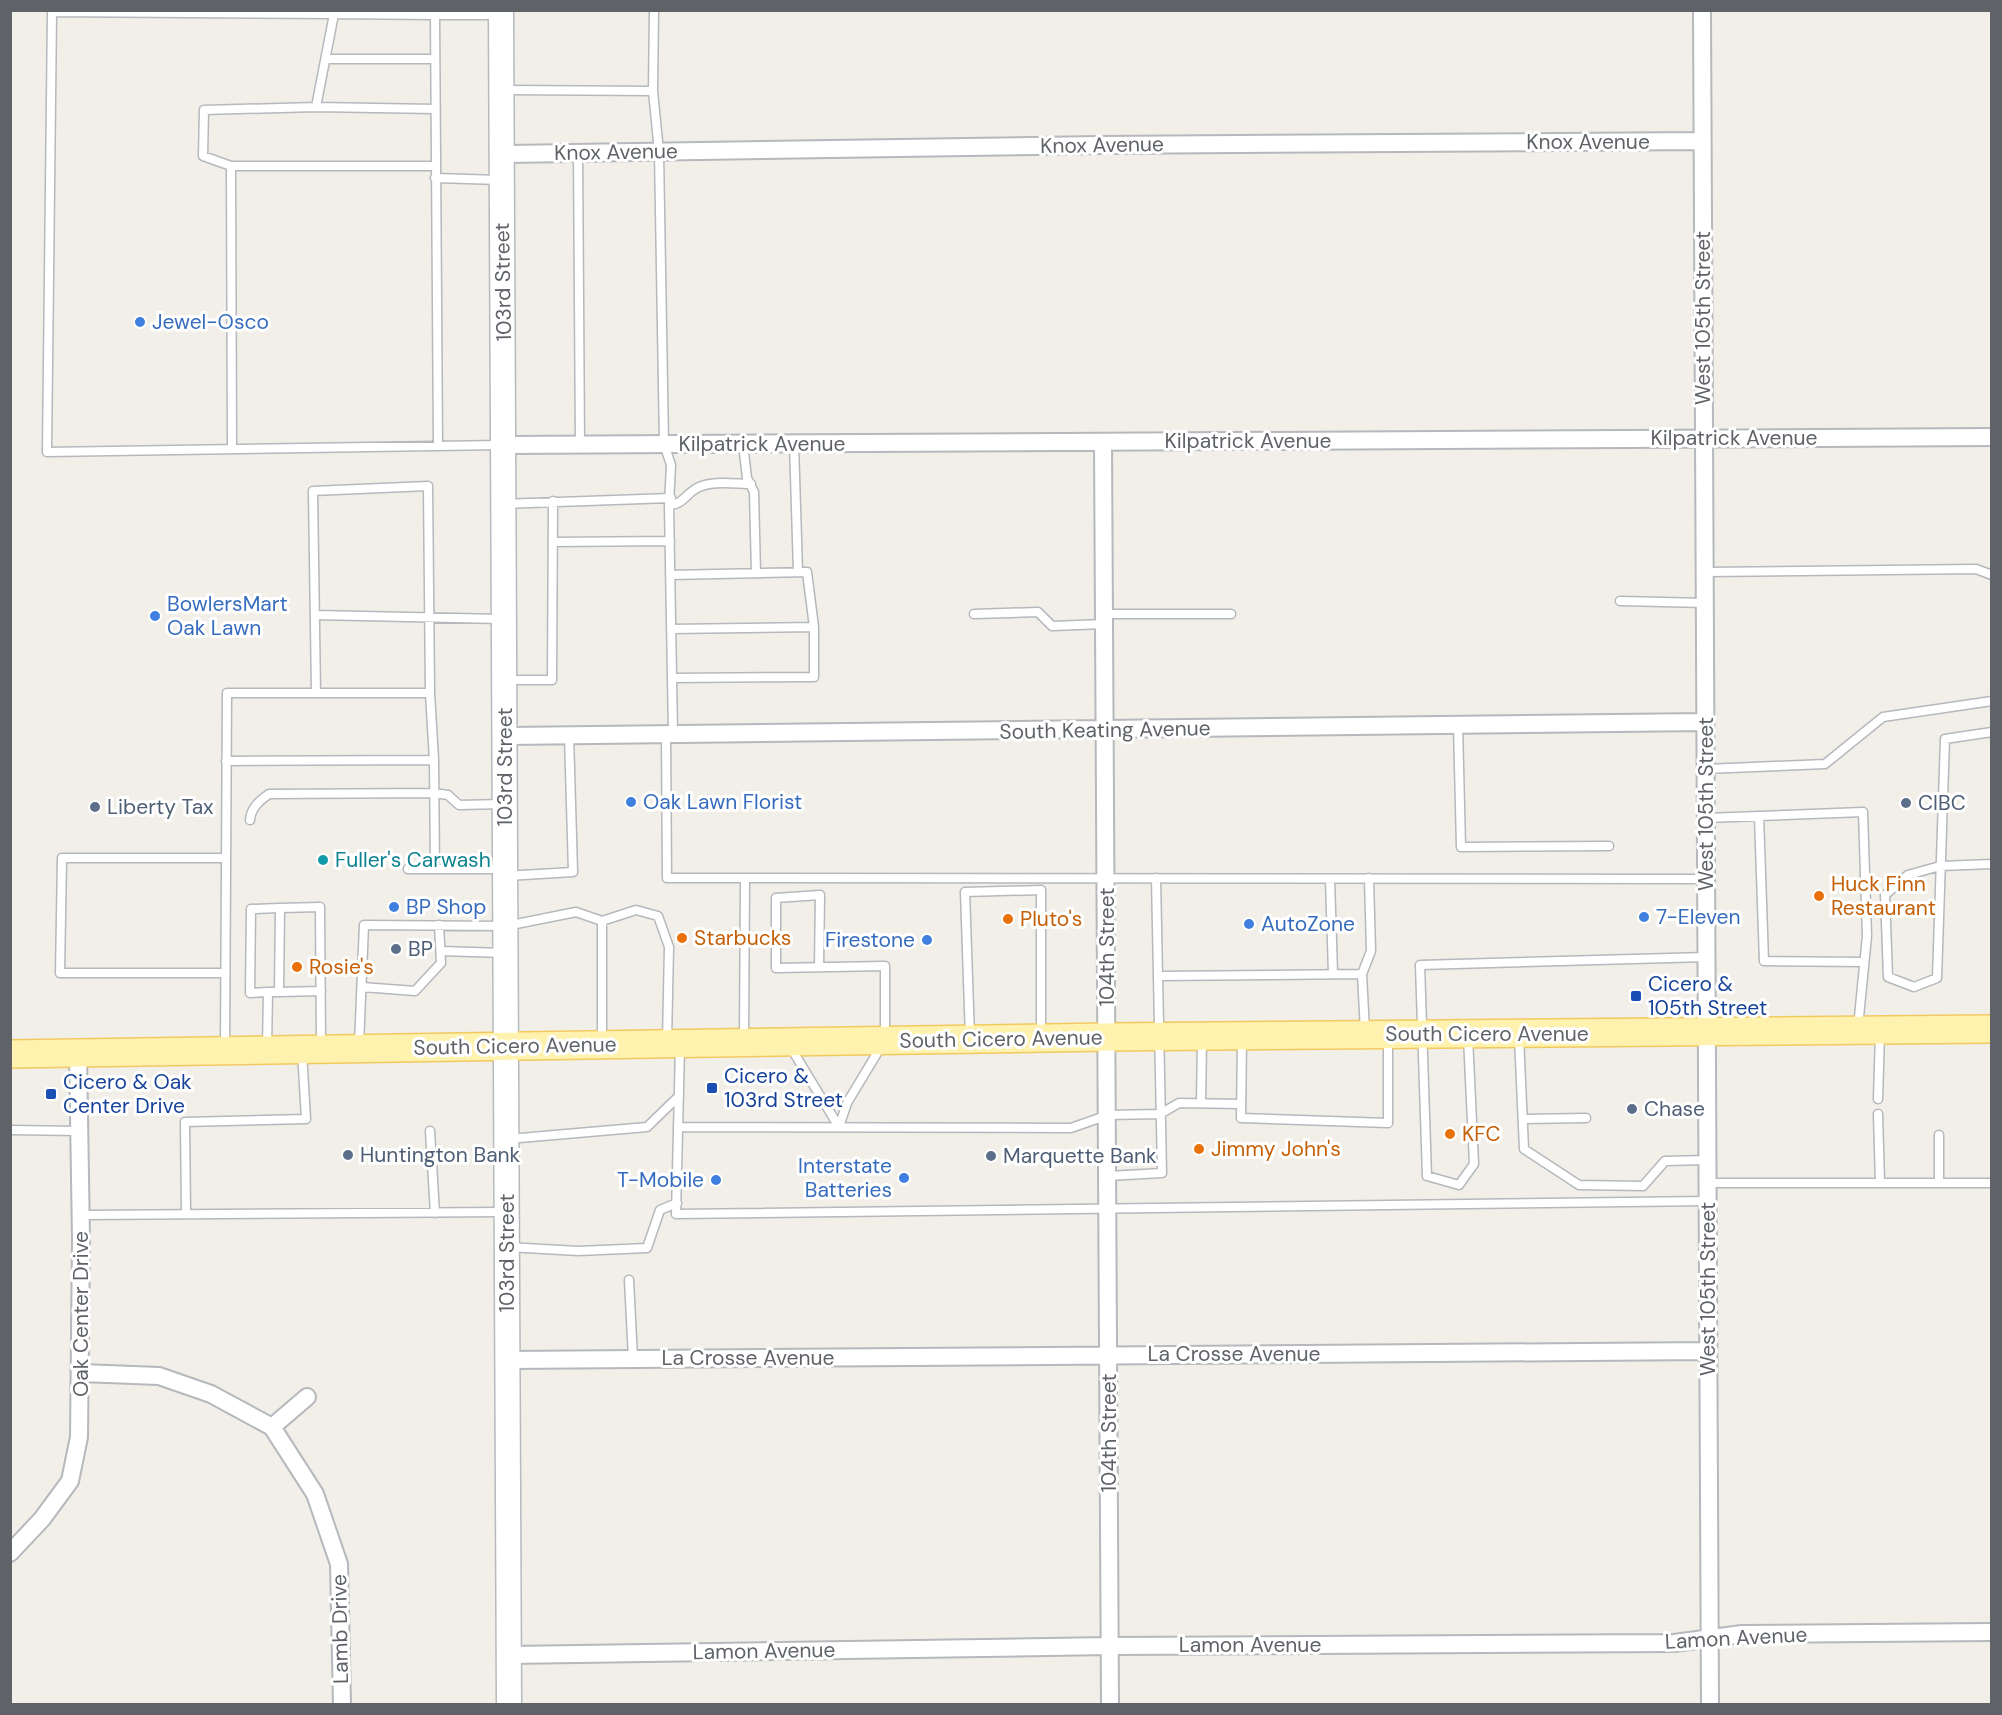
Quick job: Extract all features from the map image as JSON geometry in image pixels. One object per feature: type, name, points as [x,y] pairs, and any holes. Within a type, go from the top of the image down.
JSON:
[{"type":"main road","name":"103rd Street","points":[[501,13],[509,1704]]},
{"type":"main road","name":"South Cicero Avenue","points":[[11,1054],[1107,1037],[1992,1029]]},
{"type":"street","name":"West 105th Street","points":[[1702,10],[1710,1704]]},
{"type":"street","name":"Knox Avenue","points":[[501,154],[1100,145],[1702,141]]},
{"type":"street","name":"Kilpatrick Avenue","points":[[504,445],[1992,437]]},
{"type":"street","name":"104th Street","points":[[1103,442],[1110,1704]]},
{"type":"street","name":"South Keating Avenue","points":[[505,736],[1705,722]]},
{"type":"street","name":"Oak Center Drive","points":[[10,1553],[42,1519],[70,1481],[80,1437],[81,1215],[78,1053]]},
{"type":"street","name":"La Crosse Avenue","points":[[508,1359],[1708,1351]]},
{"type":"street","name":"Lamb Drive","points":[[81,1373],[159,1376],[211,1394],[272,1427],[315,1494],[339,1564],[342,1704]]},
{"type":"street","points":[[272,1427],[307,1397]]},
{"type":"street","name":"Lamon Avenue","points":[[509,1655],[1110,1646],[1674,1643],[1742,1634],[1992,1632]]},
{"type":"lane","points":[[654,10],[652,92],[659,152],[664,444],[671,465],[672,678],[667,879],[1706,879]]},
{"type":"lane","points":[[501,13],[435,15],[52,12],[47,452],[504,445]]},
{"type":"lane","points":[[316,107],[334,14]]},
{"type":"lane","points":[[435,15],[434,166],[438,445]]},
{"type":"lane","points":[[327,59],[435,59]]},
{"type":"lane","points":[[501,90],[652,92]]},
{"type":"lane","points":[[434,166],[231,166],[203,156],[204,110],[316,107],[435,109]]},
{"type":"lane","points":[[578,153],[580,445]]},
{"type":"lane","points":[[231,166],[232,448]]},
{"type":"lane","points":[[435,178],[501,180]]},
{"type":"lane","points":[[794,443],[798,572]]},
{"type":"lane","points":[[743,444],[745,469],[754,492],[756,573]]},
{"type":"lane","points":[[504,504],[553,501],[670,502],[677,505],[698,487],[751,484]]},
{"type":"lane","points":[[316,693],[313,490],[428,486],[435,869]]},
{"type":"lane","points":[[504,680],[552,680],[553,501]]},
{"type":"lane","points":[[553,542],[670,541]]},
{"type":"lane","points":[[1704,572],[1976,569],[1992,575]]},
{"type":"lane","points":[[670,575],[807,572],[814,627],[814,677],[672,678]]},
{"type":"lane","points":[[1620,601],[1705,603]]},
{"type":"lane","points":[[974,614],[1038,612],[1052,626],[1105,619],[1231,614]]},
{"type":"lane","points":[[316,615],[504,619]]},
{"type":"lane","points":[[671,629],[814,627]]},
{"type":"lane","points":[[225,1050],[227,693],[430,693]]},
{"type":"lane","points":[[1705,769],[1825,764],[1883,717],[1992,701]]},
{"type":"lane","points":[[1458,725],[1461,847],[1609,846]]},
{"type":"lane","points":[[1992,732],[1945,739],[1940,866],[1937,978],[1914,987],[1888,977],[1885,895],[1908,875],[1940,866],[1992,864]]},
{"type":"lane","points":[[408,869],[573,872],[570,735]]},
{"type":"lane","points":[[226,761],[434,760]]},
{"type":"lane","points":[[250,820],[250,813],[260,800],[269,794],[434,793],[448,795],[459,805],[505,804]]},
{"type":"lane","points":[[1706,818],[1863,812],[1867,936],[1864,962],[1869,1030],[1878,1099]]},
{"type":"lane","points":[[1759,816],[1764,960],[1864,962]]},
{"type":"lane","points":[[225,973],[60,973],[63,858],[226,858]]},
{"type":"lane","points":[[819,878],[819,967]]},
{"type":"lane","points":[[1108,1176],[1162,1173],[1156,878]]},
{"type":"lane","points":[[744,1043],[745,879]]},
{"type":"lane","points":[[1329,879],[1333,974]]},
{"type":"lane","points":[[1242,1036],[1241,1118],[1388,1123],[1377,1034],[1362,974],[1371,951],[1369,879]]},
{"type":"lane","points":[[970,1039],[966,892],[1041,890],[1041,1038]]},
{"type":"lane","points":[[820,895],[776,898],[776,968],[885,966],[885,1040],[847,1103],[839,1127]]},
{"type":"lane","points":[[186,1213],[185,1122],[306,1119],[311,1049],[321,991],[320,907],[251,909],[250,993],[321,991]]},
{"type":"lane","points":[[279,992],[280,908]]},
{"type":"lane","points":[[359,1048],[364,925],[506,926],[576,912],[602,921],[636,910],[658,915],[669,947],[679,1096],[676,1214],[1108,1209],[1708,1192],[1880,1183],[1992,1183]]},
{"type":"lane","points":[[602,921],[602,1045]]},
{"type":"lane","points":[[362,987],[416,991],[441,963],[440,925]]},
{"type":"lane","points":[[441,951],[506,953]]},
{"type":"lane","points":[[1468,1034],[1474,1164],[1459,1185],[1426,1176],[1420,965],[1706,957]]},
{"type":"lane","points":[[1158,976],[1362,974]]},
{"type":"lane","points":[[267,1050],[268,992]]},
{"type":"lane","points":[[1519,1033],[1524,1149],[1579,1185],[1642,1186],[1665,1161],[1707,1160]]},
{"type":"lane","points":[[1202,1036],[1202,1103]]},
{"type":"lane","points":[[788,1042],[839,1127]]},
{"type":"lane","points":[[10,1047],[11,1054]]},
{"type":"lane","points":[[507,1140],[647,1127],[679,1096]]},
{"type":"lane","points":[[678,1127],[1071,1128],[1108,1115],[1160,1114],[1179,1103],[1241,1104]]},
{"type":"lane","points":[[1878,1114],[1880,1183]]},
{"type":"lane","points":[[1523,1119],[1586,1118]]},
{"type":"lane","points":[[10,1130],[79,1131]]},
{"type":"lane","points":[[430,1131],[435,1213]]},
{"type":"lane","points":[[1939,1135],[1940,1183]]},
{"type":"lane","points":[[507,1247],[578,1251],[647,1248],[660,1210],[677,1203]]},
{"type":"lane","points":[[81,1215],[507,1212]]},
{"type":"lane","points":[[629,1280],[633,1359]]},
{"type":"place","name":"Jewel-Osco","points":[[140,322]]},
{"type":"place","name":"BowlersMart Oak Lawn","points":[[155,616]]},
{"type":"place","name":"Oak Lawn Florist","points":[[631,802]]},
{"type":"place","name":"CIBC","points":[[1906,803]]},
{"type":"place","name":"Liberty Tax","points":[[95,807]]},
{"type":"place","name":"Fuller's Carwash","points":[[323,860]]},
{"type":"place","name":"Huck Finn Restaurant","points":[[1819,896]]},
{"type":"place","name":"BP Shop","points":[[394,907]]},
{"type":"place","name":"7-Eleven","points":[[1644,917]]},
{"type":"place","name":"Pluto's","points":[[1008,919]]},
{"type":"place","name":"AutoZone","points":[[1249,924]]},
{"type":"place","name":"Starbucks","points":[[682,938]]},
{"type":"place","name":"Firestone","points":[[927,940]]},
{"type":"place","name":"BP","points":[[396,949]]},
{"type":"place","name":"Rosie's","points":[[297,967]]},
{"type":"place","name":"Cicero & 105th Street","points":[[1636,996]]},
{"type":"place","name":"Cicero & 103rd Street","points":[[712,1088]]},
{"type":"place","name":"Cicero & Oak Center Drive","points":[[51,1094]]},
{"type":"place","name":"Chase","points":[[1632,1109]]},
{"type":"place","name":"KFC","points":[[1450,1134]]},
{"type":"place","name":"Jimmy John's","points":[[1199,1149]]},
{"type":"place","name":"Huntington Bank","points":[[348,1155]]},
{"type":"place","name":"Marquette Bank","points":[[991,1156]]},
{"type":"place","name":"Interstate Batteries","points":[[904,1178]]},
{"type":"place","name":"T-Mobile","points":[[716,1180]]}]
